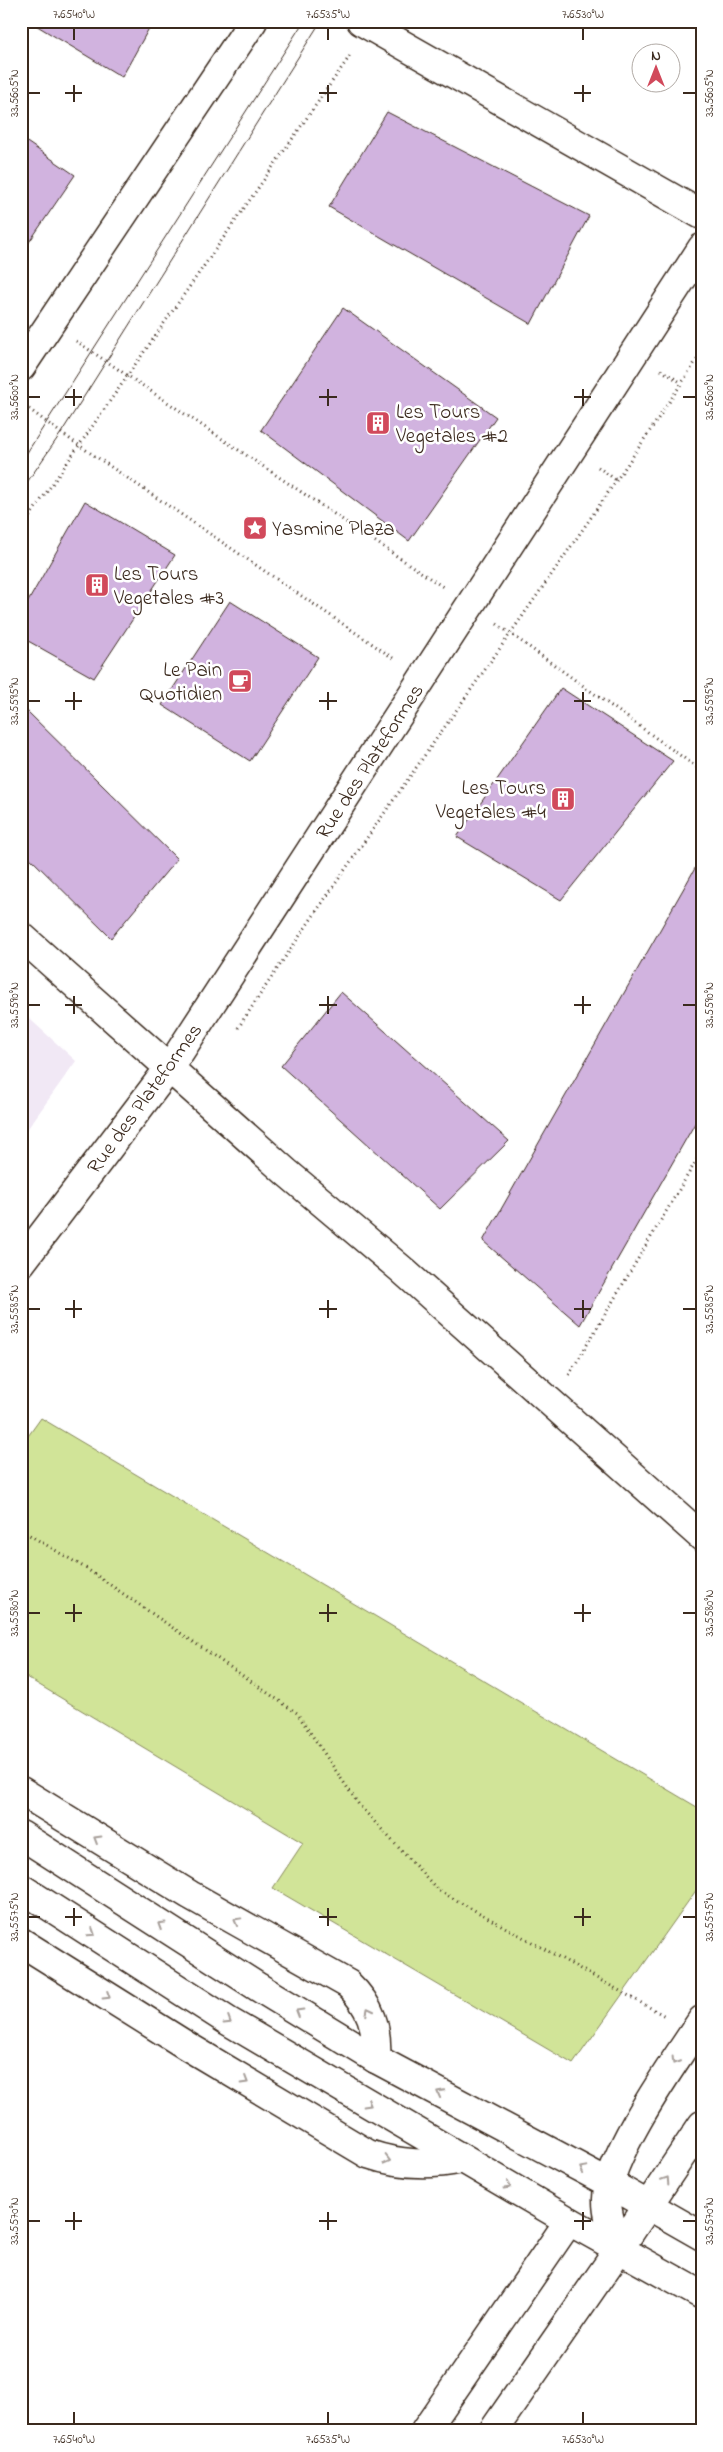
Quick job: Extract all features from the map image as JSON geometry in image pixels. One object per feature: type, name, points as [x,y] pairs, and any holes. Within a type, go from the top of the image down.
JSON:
[{"type":"street","points":[[21,367],[253,21]]},
{"type":"street","points":[[366,24],[702,214]]},
{"type":"street","name":"Rue des Plateformes","points":[[21,1263],[170,1066],[702,248]]},
{"type":"street","points":[[21,936],[170,1066],[286,1172],[401,1269],[702,1537]]},
{"type":"street","points":[[21,1791],[190,1895],[348,1984],[360,1996],[376,2025],[376,2058]]},
{"type":"street","points":[[21,1835],[250,1982],[376,2058],[608,2182],[702,2236]]},
{"type":"street","points":[[21,1888],[228,2022],[569,2221],[702,2296]]},
{"type":"street","points":[[21,1942],[187,2046],[368,2154],[405,2164],[424,2165],[462,2159]]},
{"type":"street","points":[[619,2249],[608,2214],[606,2200],[608,2182],[624,2146],[644,2111],[698,2026]]},
{"type":"street","points":[[493,2431],[702,2125]]},
{"type":"street","points":[[425,2431],[569,2221]]},
{"type":"path","points":[[21,529],[366,24]]},
{"type":"path","points":[[51,323],[470,605],[702,771]]},
{"type":"path","points":[[235,1033],[306,924],[378,826],[702,352]]},
{"type":"path","points":[[21,403],[78,444],[423,678]]},
{"type":"path","points":[[552,1403],[702,1151]]},
{"type":"path","points":[[21,1530],[88,1569],[297,1713],[359,1805],[438,1890],[698,2026]]},
{"type":"shaded area","points":[[21,1011],[76,1061],[21,1138]]},
{"type":"green space","points":[[41,1418],[702,1810],[702,1882],[573,2064],[273,1888],[303,1843],[21,1674],[21,1446]]},
{"type":"building","points":[[29,21],[153,21],[122,77]]},
{"type":"building","points":[[387,112],[589,216],[531,324],[329,207]]},
{"type":"building","points":[[21,138],[75,175],[21,254]]},
{"type":"building","name":"Les Tours Vegetales #2","points":[[343,308],[496,417],[409,541],[261,430]]},
{"type":"building","name":"Les Tours Vegetales #3","points":[[85,501],[175,555],[94,678],[21,637],[21,614]]},
{"type":"building","points":[[230,601],[318,657],[250,761],[162,705]]},
{"type":"building","name":"Les Tours Vegetales #4","points":[[561,688],[673,761],[561,900],[457,837]]},
{"type":"building","points":[[26,710],[177,859],[111,938],[21,849],[21,715]]},
{"type":"building","points":[[702,856],[702,1111],[580,1325],[483,1241]]},
{"type":"building","points":[[341,992],[509,1141],[440,1209],[281,1066]]},
{"type":"tram line","points":[[21,462],[304,21]]},
{"type":"tram line","points":[[21,491],[61,433],[321,21]]},
{"type":"place","name":"Les Tours Vegetales #2","points":[[378,423]]},
{"type":"place","name":"Yasmine Plaza","points":[[255,528]]},
{"type":"place","name":"Les Tours Vegetales #3","points":[[97,585]]},
{"type":"place","name":"Le Pain Quotidien","points":[[240,681]]},
{"type":"place","name":"Les Tours Vegetales #4","points":[[563,799]]}]
